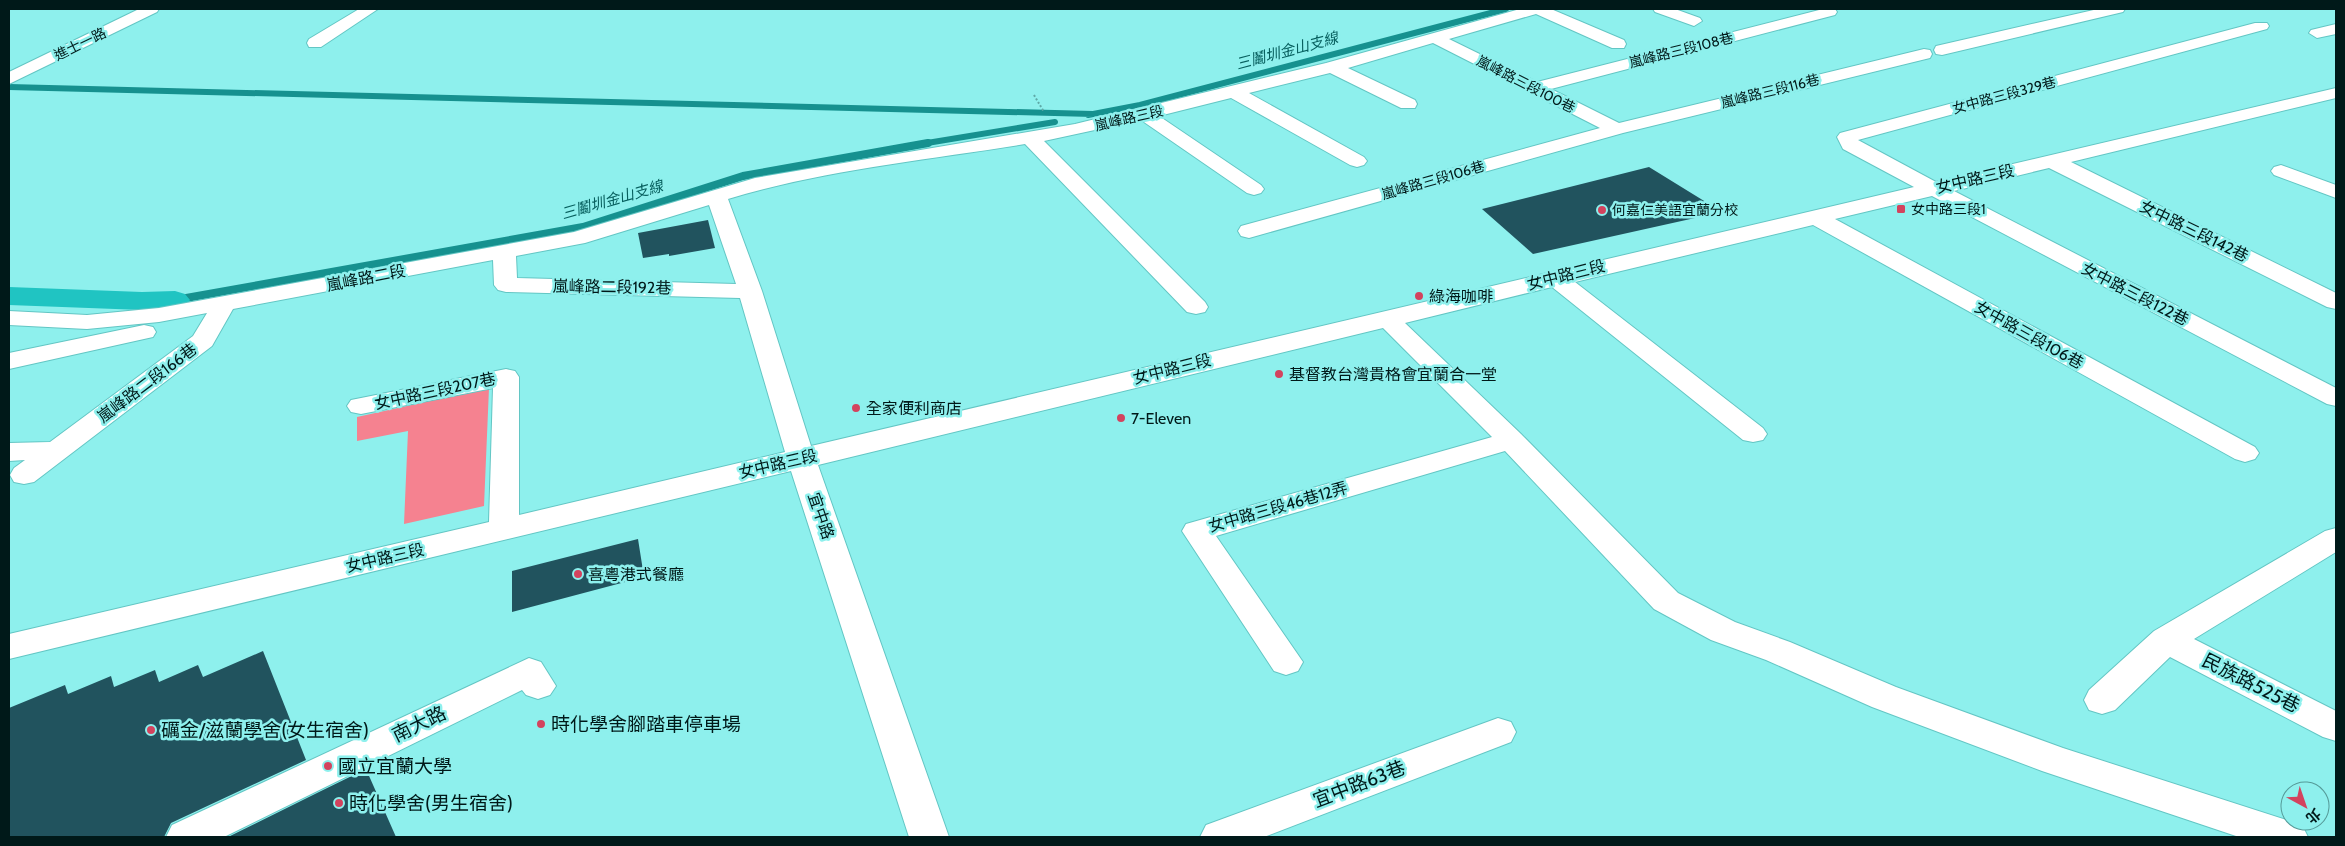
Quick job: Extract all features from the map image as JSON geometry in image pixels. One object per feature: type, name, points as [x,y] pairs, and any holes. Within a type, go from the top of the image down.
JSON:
[{"type":"street","name":"進士一路","points":[[9,78],[151,9]]},
{"type":"street","points":[[315,43],[370,9]]},
{"type":"street","points":[[1537,9],[1618,44]]},
{"type":"street","name":"嵐峰路三段","points":[[716,195],[755,184],[852,166],[1075,130],[1332,67],[1537,9]]},
{"type":"street","points":[[1661,9],[1694,21]]},
{"type":"street","points":[[1942,50],[2118,9]]},
{"type":"street","name":"嵐峰路三段108巷","points":[[1534,88],[1829,12]]},
{"type":"street","name":"女中路三段329巷","points":[[1934,189],[1850,145],[1847,137],[2261,26]]},
{"type":"street","points":[[2317,33],[2336,29]]},
{"type":"street","name":"嵐峰路三段100巷","points":[[1434,38],[1617,129]]},
{"type":"street","name":"嵐峰路三段116巷","points":[[1617,129],[1924,54]]},
{"type":"street","points":[[1332,67],[1408,104]]},
{"type":"street","points":[[1234,92],[1357,161]]},
{"type":"street","name":"女中路三段","points":[[9,647],[2336,93]]},
{"type":"street","points":[[1144,114],[1254,189]]},
{"type":"street","name":"嵐峰路三段106巷","points":[[1250,231],[1617,129]]},
{"type":"street","points":[[1029,137],[1196,307]]},
{"type":"street","name":"女中路三段142巷","points":[[2052,161],[2336,302]]},
{"type":"street","points":[[2281,171],[2336,192]]},
{"type":"street","name":"女中路三段122巷","points":[[1934,189],[2336,398]]},
{"type":"street","name":"嵐峰路二段","points":[[9,318],[87,322],[221,310],[577,238],[716,195]]},
{"type":"street","name":"宜中路","points":[[716,195],[750,291],[801,458],[929,837]]},
{"type":"street","name":"女中路三段106巷","points":[[1813,216],[2245,453]]},
{"type":"street","name":"嵐峰路二段192巷","points":[[504,253],[506,285],[750,291]]},
{"type":"street","points":[[1555,278],[1753,434]]},
{"type":"street","points":[[9,360],[221,310]]},
{"type":"street","name":"嵐峰路二段166巷","points":[[24,476],[203,341],[221,310]]},
{"type":"street","points":[[1388,319],[1511,440],[1666,600],[1723,631],[1778,651],[1884,697],[2046,757],[2288,837]]},
{"type":"street","name":"女中路三段207巷","points":[[361,406],[506,377],[504,529]]},
{"type":"street","name":"女中路三段46巷12弄","points":[[1286,662],[1196,531],[1511,440]]},
{"type":"street","points":[[9,452],[57,450]]},
{"type":"street","points":[[2102,700],[2166,640],[2336,538]]},
{"type":"street","name":"民族路525巷","points":[[2166,640],[2336,727]]},
{"type":"street","name":"南大路","points":[[186,837],[529,671],[538,686]]},
{"type":"street","name":"宜中路63巷","points":[[1220,837],[1498,732]]},
{"type":"shaded area","points":[[489,388],[484,506],[404,524],[408,431],[357,441],[357,417]]},
{"type":"building","name":"何嘉仁美語宜蘭分校","points":[[1649,167],[1722,212],[1533,254],[1482,209]]},
{"type":"building","points":[[708,220],[715,248],[669,256],[669,254],[643,258],[638,233]]},
{"type":"building","name":"喜粵港式餐廳","points":[[638,539],[644,577],[512,612],[512,571]]},
{"type":"building","name":"礪金/滋蘭學舍(女生宿舍)","points":[[263,651],[306,760],[171,823],[164,837],[9,837],[9,708],[65,685],[68,694],[111,676],[114,687],[155,670],[159,682],[198,665],[203,677]]},
{"type":"building","name":"時化學舍(男生宿舍)","points":[[366,769],[396,837],[228,837],[319,792]]},
{"type":"waterway","name":"三鬮圳金山支線","points":[[1088,115],[1140,105],[1506,9]]},
{"type":"waterway","points":[[9,87],[1093,114]]},
{"type":"waterway","name":"三鬮圳金山支線","points":[[921,144],[1055,122]]},
{"type":"waterway","name":"三鬮圳金山支線","points":[[175,300],[583,227],[743,176],[928,143]]},
{"type":"waterway","points":[[9,296],[142,301],[175,300]]},
{"type":"place","name":"女中路三段1","points":[[1901,209]]},
{"type":"place","name":"何嘉仁美語宜蘭分校","points":[[1602,210]]},
{"type":"place","name":"綠海咖啡","points":[[1419,296]]},
{"type":"place","name":"基督教台灣貴格會宜蘭合一堂","points":[[1279,374]]},
{"type":"place","name":"全家便利商店","points":[[856,408]]},
{"type":"place","name":"7-Eleven","points":[[1121,418]]},
{"type":"place","name":"喜粵港式餐廳","points":[[578,574]]},
{"type":"place","name":"時化學舍腳踏車停車場","points":[[541,724]]},
{"type":"place","name":"礪金/滋蘭學舍(女生宿舍)","points":[[151,730]]},
{"type":"place","name":"國立宜蘭大學","points":[[328,766]]},
{"type":"place","name":"時化學舍(男生宿舍)","points":[[339,803]]}]
